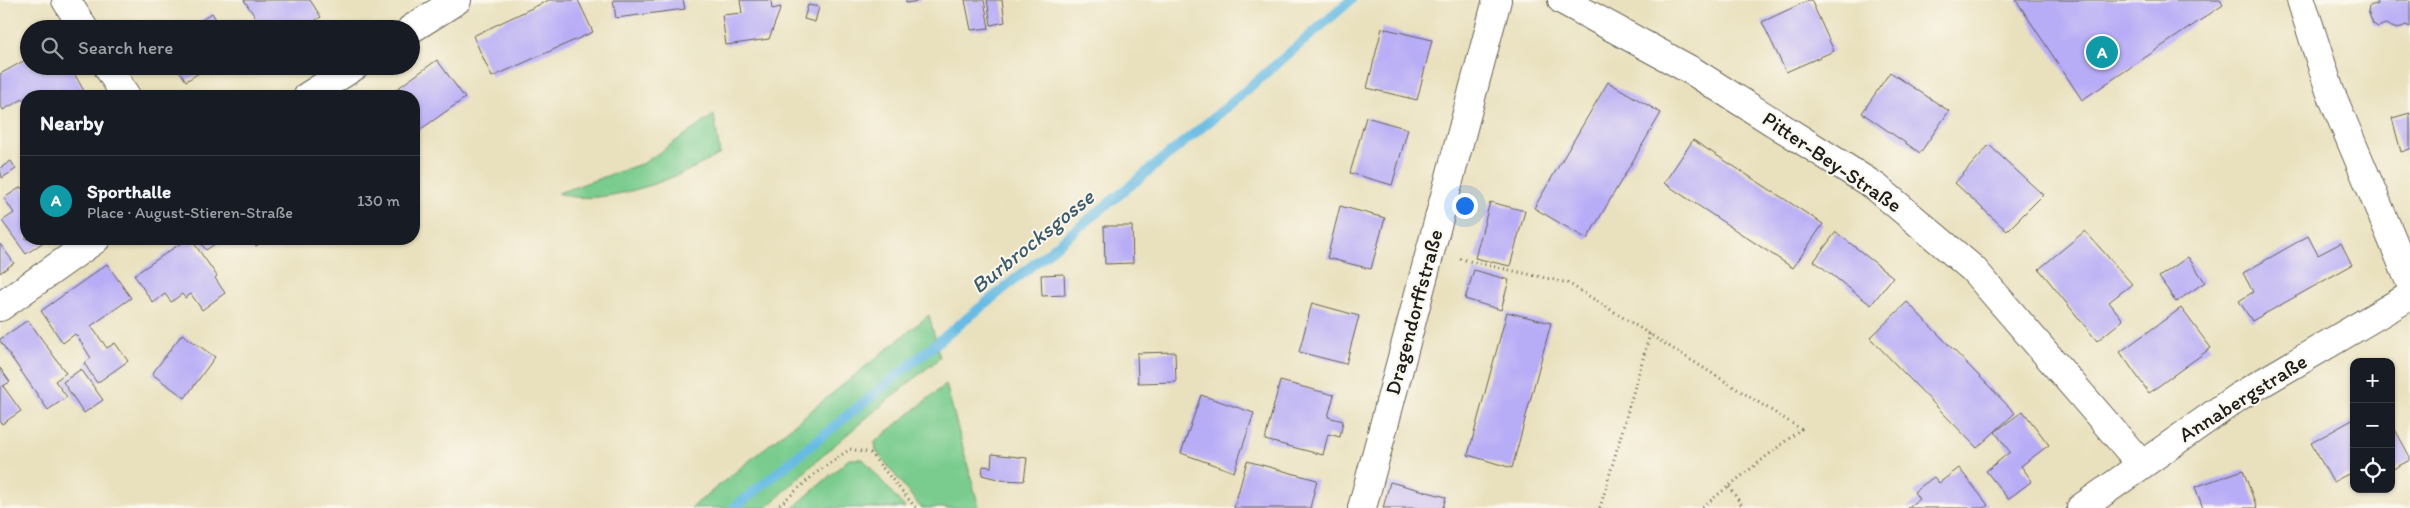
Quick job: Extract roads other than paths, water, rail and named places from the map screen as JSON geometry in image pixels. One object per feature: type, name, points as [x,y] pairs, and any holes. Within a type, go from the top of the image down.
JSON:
[{"type":"street","points":[[66,0],[78,20]]},
{"type":"street","points":[[420,24],[457,0]]},
{"type":"street","name":"Dragendorffstraße","points":[[1362,508],[1497,0]]},
{"type":"street","name":"Pitter-Bey-Straße","points":[[1562,0],[1694,72],[1876,186],[1973,269],[2141,464]]},
{"type":"street","points":[[2301,0],[2330,91],[2410,282]]},
{"type":"street","points":[[113,75],[122,90]]},
{"type":"street","points":[[317,90],[341,75]]},
{"type":"street","points":[[0,307],[88,245]]},
{"type":"street","name":"Annabergstraße","points":[[2081,508],[2238,397],[2410,296]]},
{"type":"waterway","name":"Burbrocksgosse","points":[[734,508],[1222,111],[1351,0]]},
{"type":"place","name":"Sporthalle","points":[[2102,52]]}]
